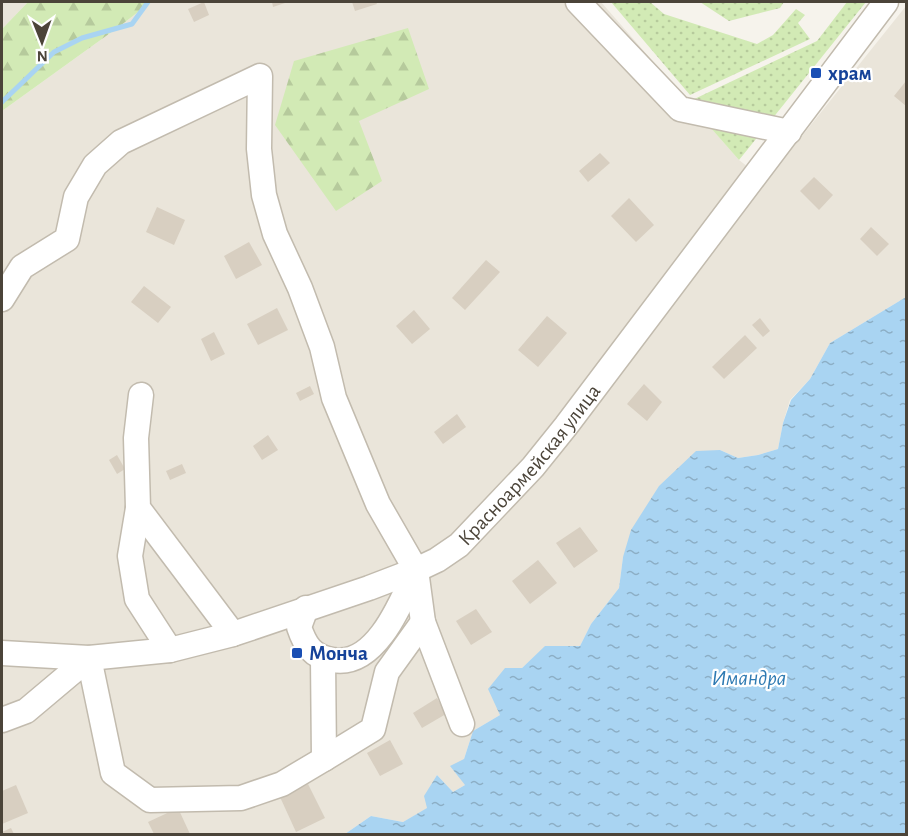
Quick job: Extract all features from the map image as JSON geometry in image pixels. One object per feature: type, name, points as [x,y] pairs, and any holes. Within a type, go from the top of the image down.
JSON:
[{"type":"street","points":[[578,2],[680,109],[789,132]]},
{"type":"street","name":"Красноармейская улица","points":[[2,653],[89,658],[170,650],[233,634],[369,588],[437,560],[459,544],[533,467],[886,2]]},
{"type":"street","points":[[2,299],[22,267],[67,239],[76,197],[95,165],[121,142],[260,76],[259,149],[264,195],[275,234],[300,288],[322,347],[334,398],[378,504],[416,570],[423,622],[462,724]]},
{"type":"street","points":[[141,395],[136,438],[138,508],[130,556],[137,599],[170,650]]},
{"type":"street","points":[[138,508],[233,634]]},
{"type":"street","points":[[306,608],[299,627],[305,645],[323,659],[341,662],[353,658],[374,644],[394,618],[416,570]]},
{"type":"street","points":[[2,720],[26,711],[89,658],[113,773],[150,800],[241,798],[282,784],[373,729],[387,672],[423,622]]},
{"type":"street","points":[[323,659],[324,759]]},
{"type":"shaded area","points":[[2,2],[28,2],[2,29]]},
{"type":"shaded area","points":[[151,2],[601,2],[739,160],[766,181],[906,6],[906,297],[830,343],[810,379],[790,400],[778,449],[738,458],[720,450],[623,557],[619,588],[591,624],[580,646],[546,646],[522,668],[500,715],[473,731],[464,759],[465,785],[453,792],[437,775],[425,796],[428,808],[403,822],[371,816],[345,834],[2,834],[2,111]]},
{"type":"green space","points":[[28,2],[151,2],[2,111],[2,29]]},
{"type":"green space","points":[[611,2],[650,2],[664,14],[757,44],[773,35],[796,9],[805,15],[798,23],[810,39],[690,95]]},
{"type":"green space","points":[[700,2],[784,2],[780,8],[729,21]]},
{"type":"green space","points":[[847,2],[866,2],[739,160],[688,102],[817,41]]},
{"type":"green space","points":[[408,28],[429,89],[359,121],[382,181],[336,211],[275,125],[294,61]]},
{"type":"water","name":"Имандра","points":[[906,297],[906,834],[345,834],[371,816],[403,822],[427,808],[424,796],[437,775],[453,792],[465,785],[450,766],[464,759],[473,731],[500,715],[488,689],[505,668],[522,668],[545,646],[580,646],[591,624],[619,588],[623,557],[631,530],[659,486],[696,451],[720,450],[738,458],[778,449],[783,423],[791,400],[810,379],[830,343]]},
{"type":"building","points":[[204,2],[209,15],[194,22],[188,9]]},
{"type":"building","points":[[272,2],[288,2],[273,7]]},
{"type":"building","points":[[352,2],[376,2],[377,4],[355,11]]},
{"type":"building","points":[[906,81],[906,106],[894,96]]},
{"type":"building","points":[[600,153],[610,163],[588,182],[579,171]]},
{"type":"building","points":[[814,177],[833,195],[819,210],[800,191]]},
{"type":"building","points":[[629,198],[654,225],[636,242],[611,216]]},
{"type":"building","points":[[157,207],[185,220],[174,245],[146,232]]},
{"type":"building","points":[[871,227],[889,244],[877,256],[860,239]]},
{"type":"building","points":[[249,242],[262,265],[236,279],[224,256]]},
{"type":"building","points":[[486,260],[500,272],[465,310],[452,298]]},
{"type":"building","points":[[144,286],[171,307],[158,323],[131,302]]},
{"type":"building","points":[[277,308],[288,330],[258,345],[247,324]]},
{"type":"building","points":[[414,310],[430,329],[412,344],[396,326]]},
{"type":"building","points":[[547,316],[567,333],[538,367],[518,350]]},
{"type":"building","points":[[760,318],[770,331],[763,337],[752,325]]},
{"type":"building","points":[[214,332],[225,354],[211,361],[201,339]]},
{"type":"building","points":[[745,335],[757,348],[724,379],[712,367]]},
{"type":"building","points":[[644,384],[662,402],[647,421],[627,404]]},
{"type":"building","points":[[310,386],[314,394],[300,401],[296,393]]},
{"type":"building","points":[[457,414],[466,427],[443,444],[434,432]]},
{"type":"building","points":[[268,435],[278,450],[262,460],[253,446]]},
{"type":"building","points":[[117,455],[125,469],[117,474],[109,460]]},
{"type":"building","points":[[182,464],[186,473],[170,480],[166,471]]},
{"type":"building","points":[[580,527],[598,551],[574,568],[556,543]]},
{"type":"building","points":[[538,560],[557,583],[530,604],[512,581]]},
{"type":"building","points":[[476,609],[492,632],[471,645],[456,621]]},
{"type":"building","points":[[437,698],[446,714],[422,728],[413,713]]},
{"type":"building","points":[[390,740],[403,764],[380,776],[367,753]]},
{"type":"building","points":[[308,784],[325,818],[296,832],[280,797]]},
{"type":"building","points":[[16,785],[28,813],[2,824],[2,791]]},
{"type":"building","points":[[178,808],[190,834],[154,834],[148,822]]},
{"type":"building","points":[[11,828],[14,834],[2,834],[2,832]]},
{"type":"waterway","points":[[2,102],[54,52],[82,38],[132,24],[148,2]]},
{"type":"place","name":"храм","points":[[816,73]]},
{"type":"place","name":"Монча","points":[[297,653]]}]
